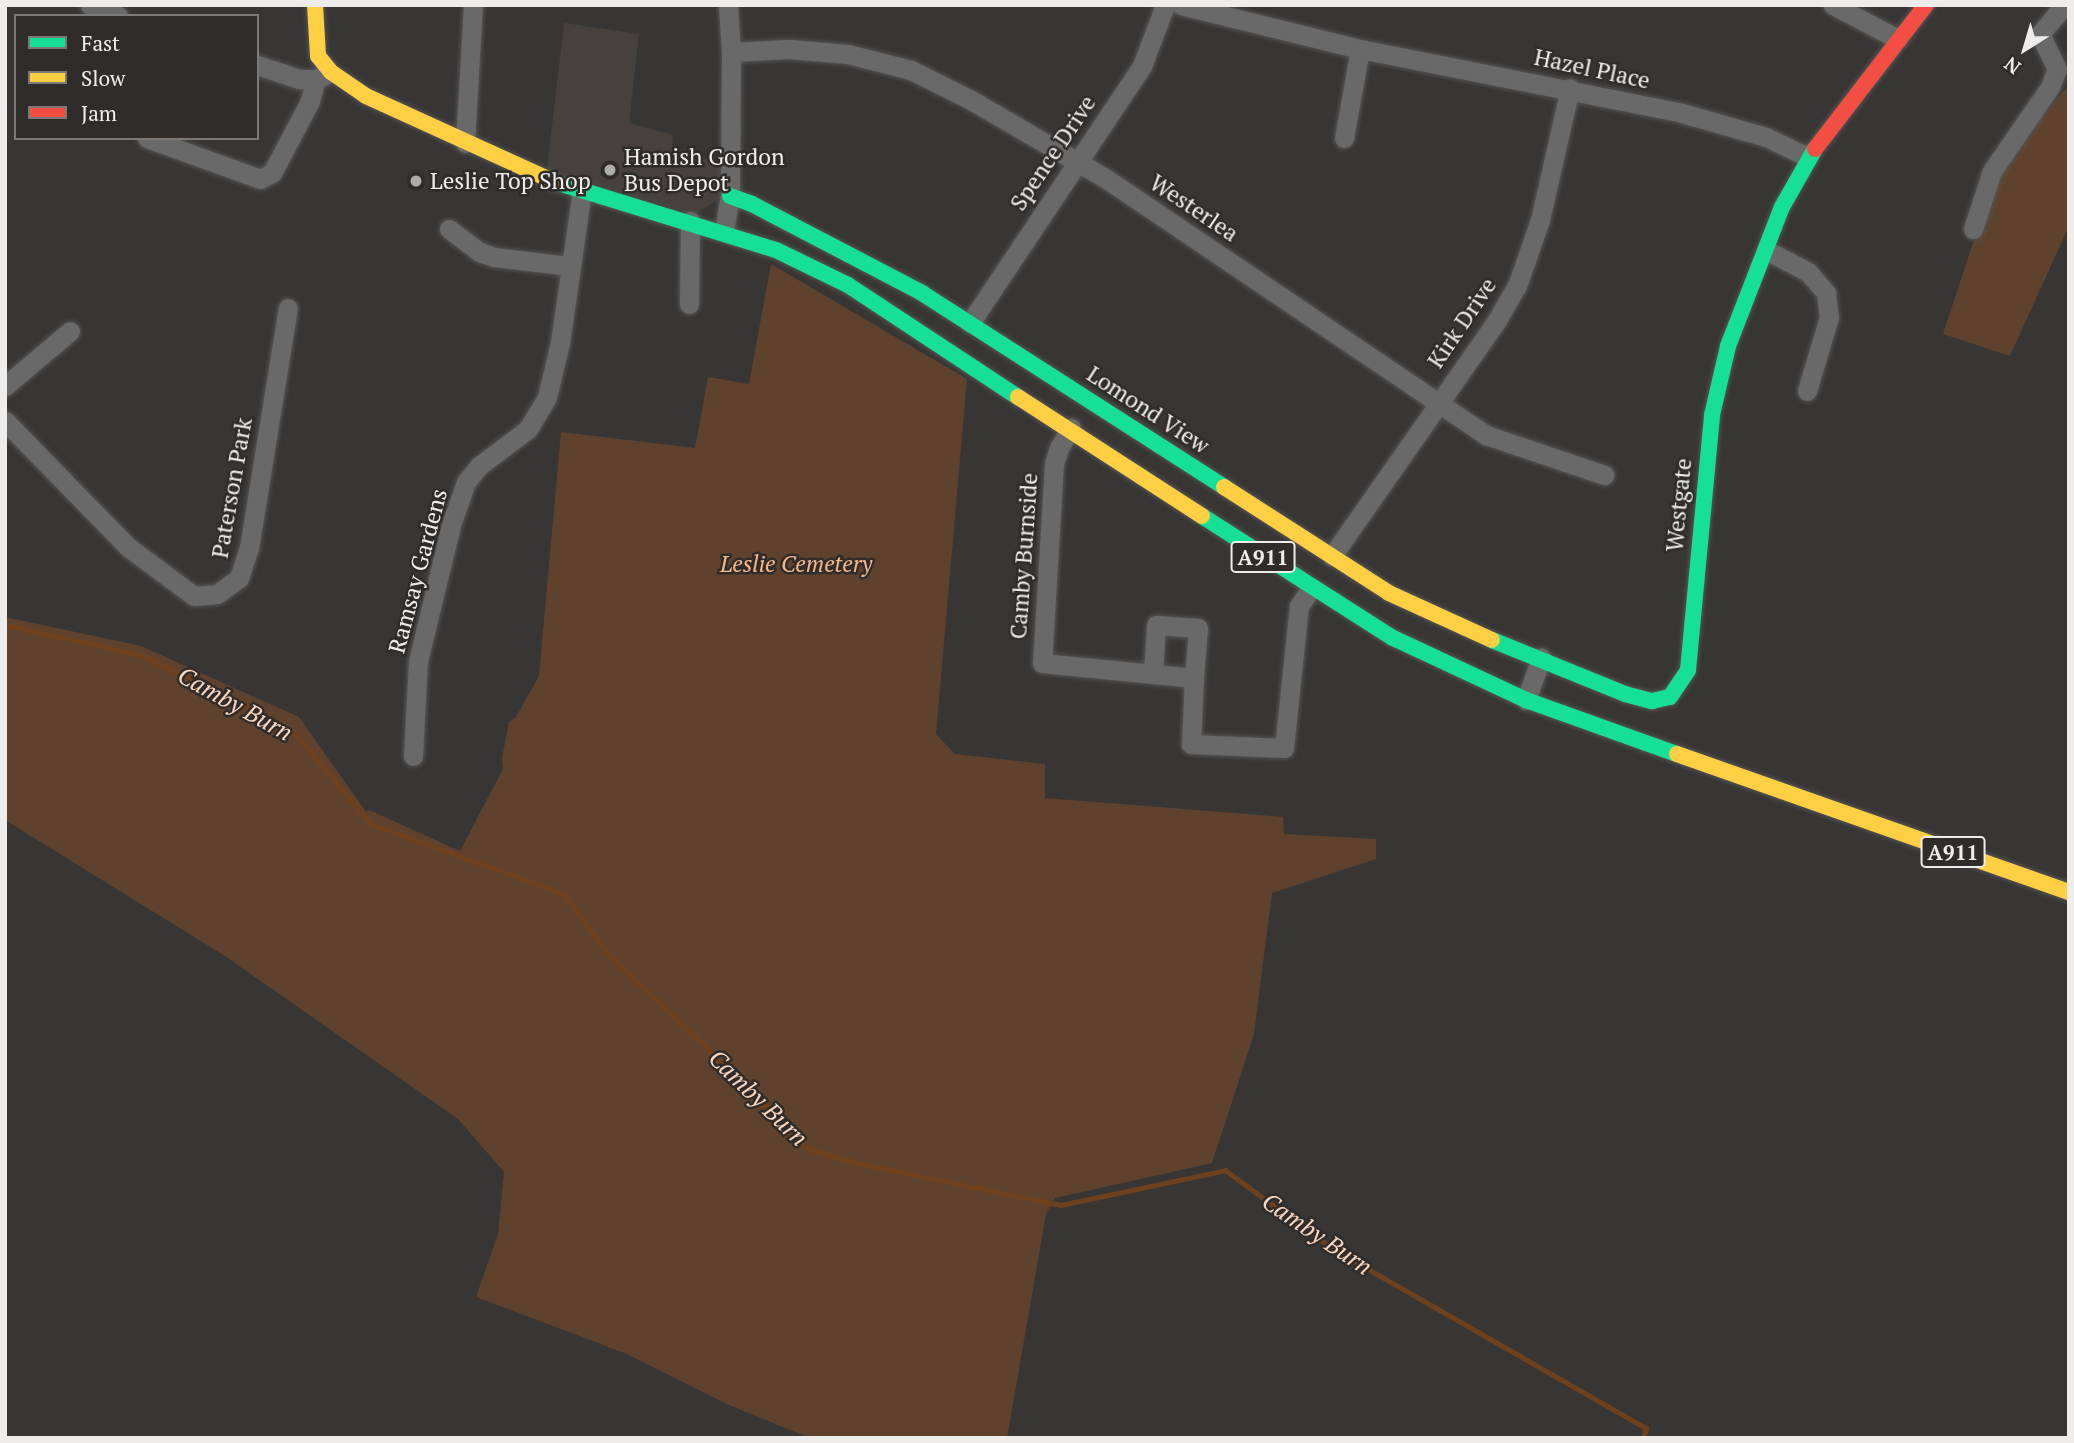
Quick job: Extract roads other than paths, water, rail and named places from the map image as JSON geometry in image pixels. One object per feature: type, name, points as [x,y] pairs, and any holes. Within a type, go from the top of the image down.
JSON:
[{"type":"main road","points":[[316,5],[318,55],[324,76]]},
{"type":"main road","name":"Westgate","points":[[1602,683],[1652,701],[1670,697],[1688,670],[1712,415],[1728,346],[1782,207],[1808,157],[1926,5]]},
{"type":"main road","name":"A911","points":[[324,76],[465,144],[582,191],[690,221],[776,250],[848,285],[1071,428],[1311,588],[1393,638],[1526,700],[2069,892]]},
{"type":"main road","name":"Lomond View","points":[[730,196],[856,258],[970,323],[1389,593],[1459,626],[1602,683]]},
{"type":"street","points":[[90,5],[113,14]]},
{"type":"street","points":[[465,144],[473,5]]},
{"type":"street","points":[[724,232],[730,196],[731,52],[727,5]]},
{"type":"street","name":"Spence Drive","points":[[970,323],[1142,66],[1165,5]]},
{"type":"street","name":"Hazel Place","points":[[1181,5],[1360,49],[1570,88],[1682,113],[1766,137],[1808,157]]},
{"type":"street","points":[[1833,5],[1898,39]]},
{"type":"street","points":[[1973,229],[1992,171],[2050,87],[2057,69],[2040,34],[2064,5]]},
{"type":"street","name":"Westerlea","points":[[731,52],[789,49],[848,54],[911,70],[1077,160],[1486,436],[1604,475]]},
{"type":"street","points":[[1344,138],[1360,49]]},
{"type":"street","points":[[259,66],[299,79],[324,76]]},
{"type":"street","points":[[153,140],[260,179],[272,173],[324,76]]},
{"type":"street","name":"Kirk Drive","points":[[1332,556],[1497,320],[1517,286],[1539,220],[1570,88]]},
{"type":"street","name":"Ramsay Gardens","points":[[413,756],[418,661],[452,522],[466,482],[478,466],[528,429],[547,397],[559,343],[582,191]]},
{"type":"street","points":[[689,304],[690,221]]},
{"type":"street","points":[[449,229],[480,252],[494,257],[569,266]]},
{"type":"street","points":[[1766,250],[1808,272],[1826,293],[1829,317],[1807,391]]},
{"type":"street","name":"Paterson Park","points":[[5,421],[128,547],[194,596],[218,594],[239,578],[249,548],[288,308]]},
{"type":"street","points":[[5,386],[70,331]]},
{"type":"street","name":"Camby Burnside","points":[[1071,428],[1054,463],[1042,663],[1194,678]]},
{"type":"street","points":[[1153,673],[1156,625],[1198,628],[1191,744],[1284,748],[1299,606],[1311,588]]},
{"type":"street","points":[[1526,700],[1541,658]]},
{"type":"waterway","name":"Camby Burn","points":[[5,625],[141,655],[229,697],[293,731],[371,824],[564,894],[610,956],[751,1090],[796,1140],[812,1150],[861,1164],[1061,1205],[1225,1170],[1333,1249],[1646,1428],[1643,1438]]},
{"type":"place","name":"Hamish Gordon Bus Depot","points":[[610,170]]},
{"type":"place","name":"Leslie Top Shop","points":[[416,181]]},
{"type":"park label","name":"Leslie Cemetery","points":[[796,564]]}]
